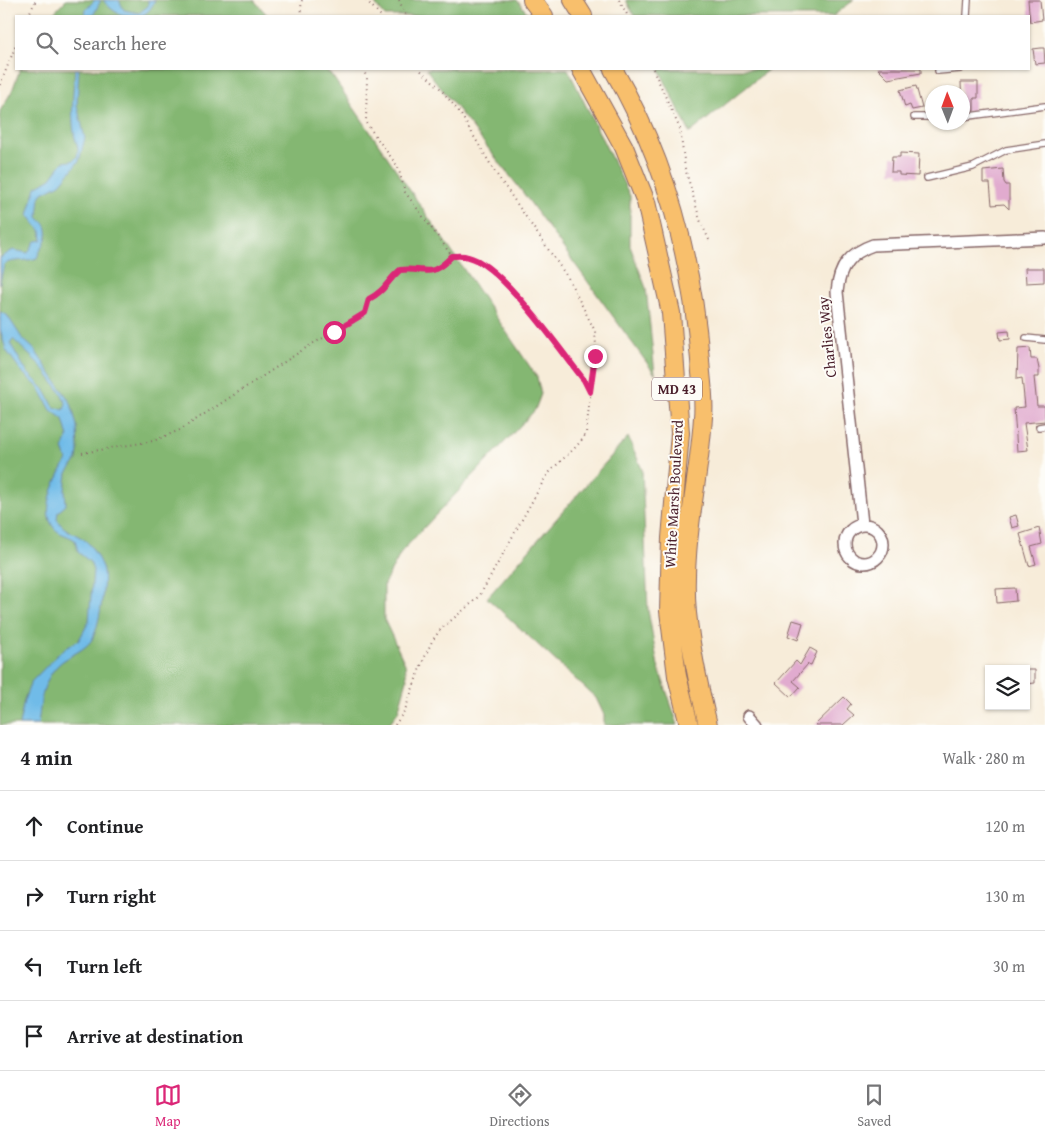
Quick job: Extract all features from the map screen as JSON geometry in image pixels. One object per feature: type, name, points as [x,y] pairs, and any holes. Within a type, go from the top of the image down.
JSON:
[{"type":"main road","points":[[532,0],[543,15]]},
{"type":"main road","points":[[573,0],[581,15]]},
{"type":"main road","name":"White Marsh Boulevard","points":[[582,70],[624,147],[646,202],[671,313],[680,433],[670,538],[669,611],[677,676],[689,725]]},
{"type":"main road","name":"White Marsh Boulevard","points":[[614,70],[653,148],[675,210],[696,310],[704,415],[688,546],[687,612],[697,679],[708,725]]},
{"type":"street","name":"Charlies Way","points":[[862,524],[837,292],[843,267],[859,250],[873,245],[1045,238]]},
{"type":"street","points":[[749,716],[758,725]]},
{"type":"lane","points":[[967,15],[968,0]]},
{"type":"lane","points":[[938,71],[949,70]]},
{"type":"lane","points":[[970,116],[1045,106]]},
{"type":"lane","points":[[914,117],[925,117]]},
{"type":"lane","points":[[927,178],[973,167],[1006,150],[1045,144]]},
{"type":"lane","points":[[1026,338],[1045,340]]},
{"type":"path","points":[[28,15],[36,0]]},
{"type":"path","points":[[300,15],[302,0]]},
{"type":"path","points":[[366,0],[380,15]]},
{"type":"path","points":[[399,0],[406,15]]},
{"type":"path","points":[[619,0],[627,15]]},
{"type":"path","points":[[0,85],[15,48]]},
{"type":"path","points":[[363,70],[367,78],[366,123],[398,167],[405,192],[452,256]]},
{"type":"path","points":[[395,725],[405,710],[432,641],[441,629],[479,597],[544,480],[556,464],[581,442],[586,433],[596,345],[595,331],[580,298],[531,222],[495,172],[460,113],[439,87],[420,70]]},
{"type":"path","points":[[653,70],[680,130],[686,168],[700,220],[710,242]]},
{"type":"path","points":[[452,256],[469,257],[482,264],[506,283],[584,380],[590,392]]},
{"type":"path","points":[[82,453],[153,441],[180,430],[312,344],[365,313],[369,299],[381,293],[391,278],[400,270],[434,271],[442,267],[452,256]]},
{"type":"green space","points":[[66,0],[254,0],[267,15],[52,15]]},
{"type":"green space","points":[[372,0],[517,0],[529,15],[384,15]]},
{"type":"green space","points":[[626,0],[854,0],[834,15],[634,15]]},
{"type":"green space","points":[[20,70],[325,70],[333,77],[537,377],[541,394],[535,410],[402,551],[384,584],[384,619],[405,664],[407,680],[398,712],[388,725],[0,725],[0,111],[12,91]]},
{"type":"green space","points":[[427,70],[568,70],[630,196],[630,246],[646,288],[655,374],[521,190]]},
{"type":"green space","points":[[659,70],[768,70],[690,133]]},
{"type":"green space","points":[[628,437],[642,469],[648,610],[658,666],[678,725],[604,725],[604,715],[596,698],[487,598]]},
{"type":"water","points":[[95,0],[101,0],[94,15],[85,15],[86,9]]},
{"type":"water","points":[[103,0],[119,0],[124,10],[139,13],[148,6],[148,0],[155,0],[150,9],[143,15],[123,15],[109,7]]},
{"type":"water","points":[[75,70],[79,70],[77,105],[85,138],[79,161],[60,184],[43,193],[40,197],[38,217],[45,225],[47,235],[37,258],[4,264],[0,283],[0,258],[13,250],[28,253],[35,241],[42,240],[41,231],[28,215],[36,187],[51,178],[63,162],[73,160],[77,156],[78,147],[73,118]]},
{"type":"water","points":[[0,312],[7,315],[22,338],[34,349],[71,403],[77,426],[77,460],[67,473],[66,505],[58,512],[57,519],[66,529],[88,543],[102,567],[104,582],[94,635],[87,645],[62,662],[53,671],[43,691],[38,725],[19,725],[24,700],[31,682],[62,650],[79,640],[89,621],[93,570],[90,562],[78,552],[75,540],[61,534],[54,528],[48,512],[52,493],[67,460],[63,449],[68,437],[63,419],[51,410],[39,388],[22,372],[6,350],[0,329]],"holes":[[[13,339],[41,366],[61,393],[66,403],[64,410],[54,407],[44,389],[27,372],[10,343]]]},
{"type":"building","points":[[1028,0],[1040,0],[1042,20],[1030,22]]},
{"type":"building","points":[[1044,48],[1045,63],[1035,64],[1033,49]]},
{"type":"building","points":[[879,70],[921,70],[921,73],[888,79]]},
{"type":"building","points":[[961,82],[978,82],[978,98],[974,98],[974,111],[970,111],[970,85],[961,85]]},
{"type":"building","points":[[916,86],[922,108],[912,110],[910,105],[905,107],[900,90]]},
{"type":"building","points":[[900,153],[919,154],[918,176],[899,175],[899,172],[891,172],[892,157],[900,157]]},
{"type":"building","points":[[1003,169],[1004,182],[1006,185],[1009,185],[1009,209],[1004,204],[992,205],[990,183],[983,183],[983,171]]},
{"type":"building","points":[[1025,268],[1044,268],[1044,282],[1026,283]]},
{"type":"building","points":[[1009,331],[1010,339],[1000,340],[999,332]]},
{"type":"building","points":[[1030,348],[1031,359],[1037,359],[1039,369],[1039,377],[1034,377],[1037,406],[1045,406],[1045,421],[1024,423],[1028,450],[1017,451],[1014,408],[1025,407],[1022,378],[1017,379],[1018,349]]},
{"type":"building","points":[[1016,515],[1019,526],[1012,528],[1009,517]]},
{"type":"building","points":[[1039,528],[1042,544],[1031,547],[1036,564],[1029,566],[1020,534]]},
{"type":"building","points":[[1015,588],[1016,601],[997,603],[996,589]]},
{"type":"building","points":[[793,620],[803,623],[798,640],[788,636]]},
{"type":"building","points":[[810,648],[817,652],[811,665],[808,664],[793,681],[800,687],[791,697],[776,683],[796,661],[800,665]]},
{"type":"building","points":[[1030,670],[1035,670],[1035,683],[1030,684]]},
{"type":"building","points":[[844,697],[851,704],[847,709],[854,715],[843,725],[815,725]]},
{"type":"route","points":[[334,332],[365,313],[369,299],[381,293],[391,278],[400,270],[434,271],[442,267],[452,256],[469,257],[482,264],[506,283],[584,380],[590,392],[595,356]]}]
